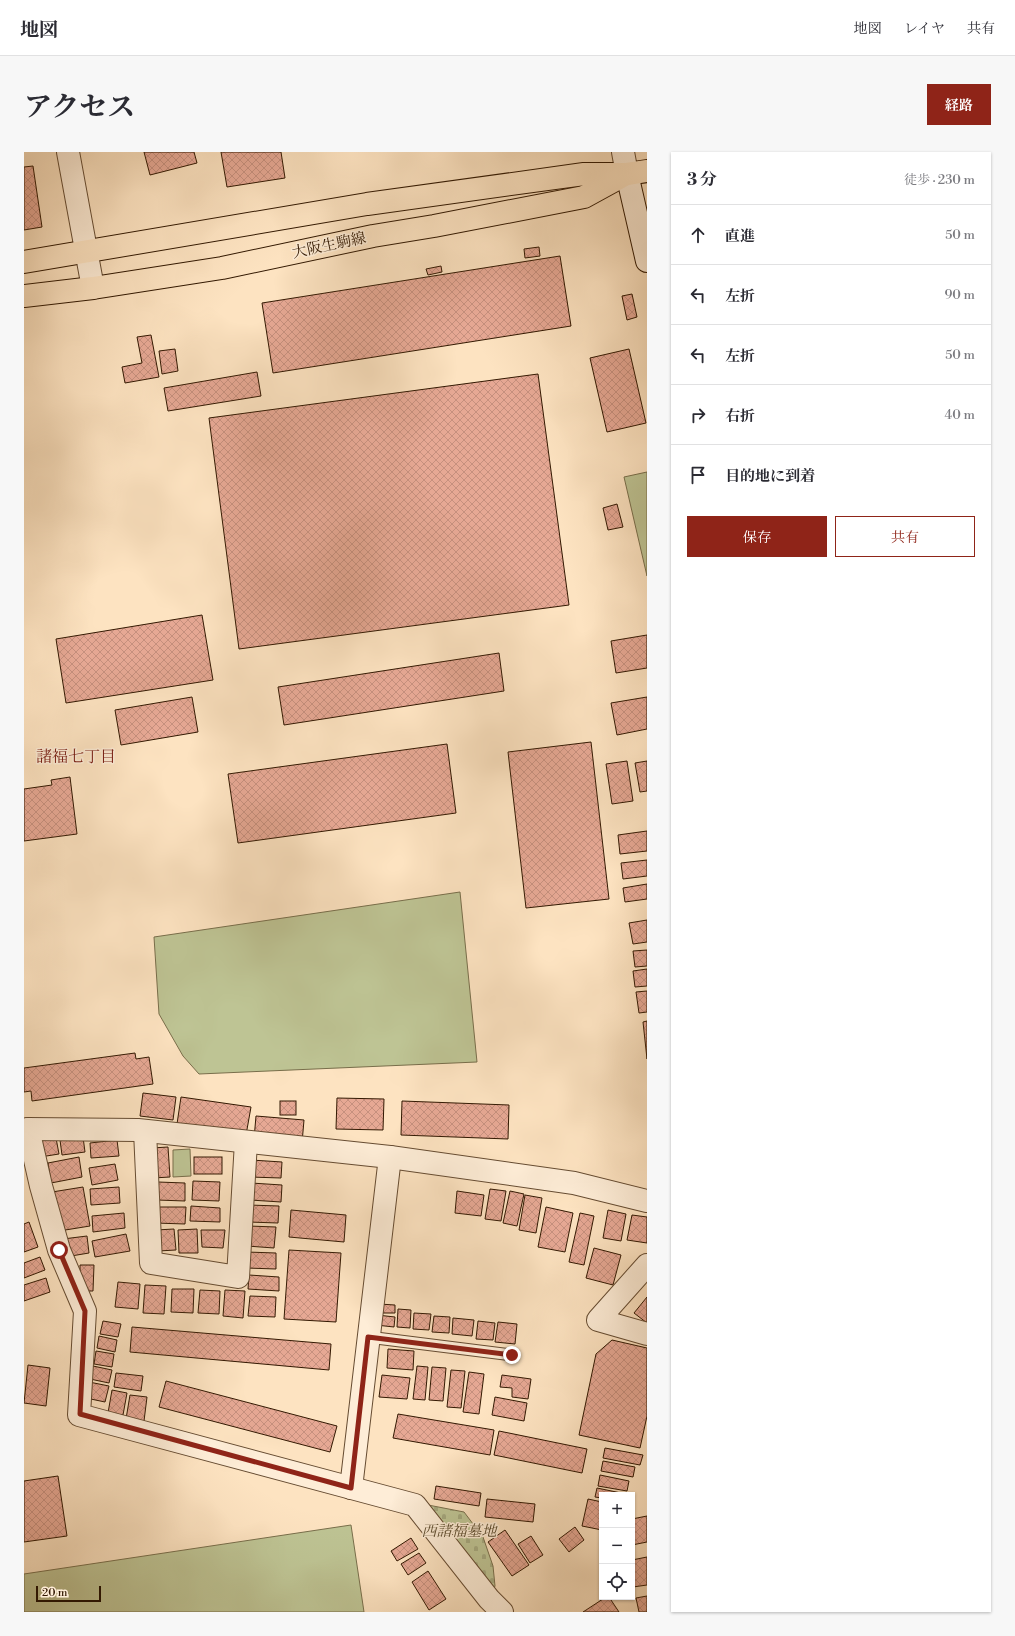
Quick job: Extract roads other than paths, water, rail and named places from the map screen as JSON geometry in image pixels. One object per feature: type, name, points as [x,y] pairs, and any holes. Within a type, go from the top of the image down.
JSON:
[{"type":"main road","points":[[24,262],[367,204],[584,174],[637,172]]},
{"type":"main road","name":"大阪生駒線","points":[[24,296],[93,288],[222,268],[373,236],[584,198],[637,172]]},
{"type":"street","points":[[68,152],[93,288]]},
{"type":"street","points":[[623,152],[637,172],[647,261]]},
{"type":"street","points":[[502,1612],[489,1599],[415,1505],[80,1414],[85,1311],[59,1250],[26,1130],[145,1131],[390,1157],[574,1183],[647,1201]]},
{"type":"street","points":[[145,1131],[151,1263],[238,1277],[246,1142]]},
{"type":"street","points":[[351,1488],[390,1157]]},
{"type":"street","points":[[647,1265],[598,1320],[647,1334]]},
{"type":"lane","points":[[368,1337],[512,1355]]},
{"type":"district","name":"諸福七丁目","points":[[76,756]]},
{"type":"park label","name":"西諸福墓地","points":[[459,1531]]}]
